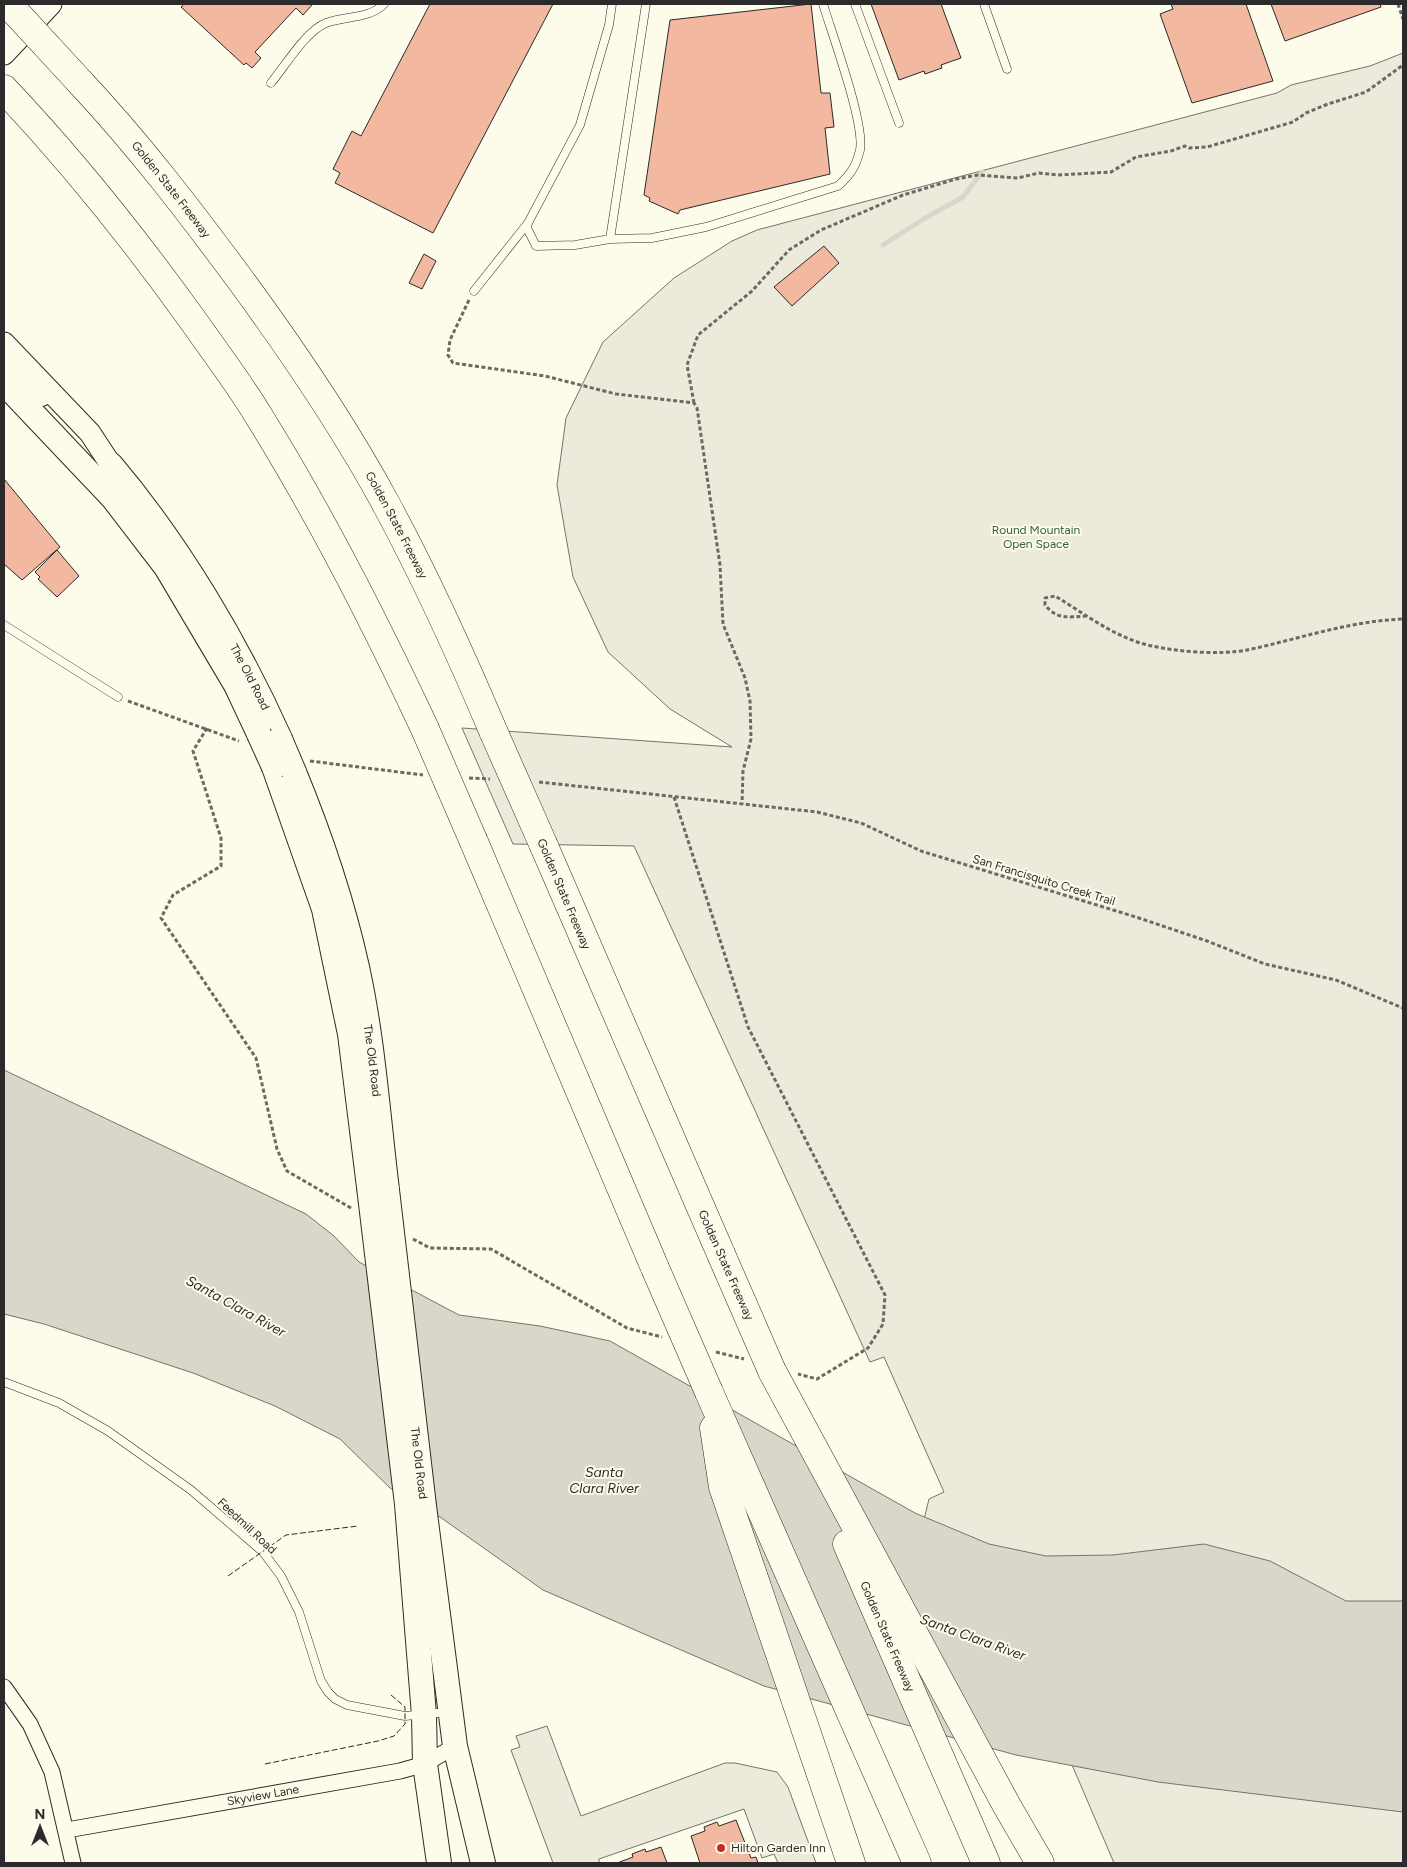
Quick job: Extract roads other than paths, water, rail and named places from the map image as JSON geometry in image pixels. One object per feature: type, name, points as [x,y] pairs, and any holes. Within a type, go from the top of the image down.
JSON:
[{"type":"highway","name":"Golden State Freeway","points":[[10,4],[119,123],[221,254],[269,320],[350,442],[385,502],[421,570],[544,846],[986,1863]]},
{"type":"highway","points":[[4,89],[76,167],[161,277],[259,416],[316,512],[362,597],[425,729],[708,1392],[917,1863]]},
{"type":"highway","points":[[770,1368],[1006,1806],[1040,1863]]},
{"type":"highway","points":[[708,1392],[723,1487],[815,1760],[852,1863]]},
{"type":"main road","points":[[4,10],[10,4]]},
{"type":"main road","points":[[4,29],[30,4]]},
{"type":"main road","points":[[4,44],[49,4]]},
{"type":"main road","points":[[4,54],[49,4]]},
{"type":"main road","points":[[4,343],[90,433],[111,465]]},
{"type":"main road","name":"The Old Road","points":[[4,358],[111,465],[188,570],[239,655],[269,737],[284,769],[313,819],[345,920],[357,968],[368,1034],[378,1188],[415,1505],[455,1746],[482,1863]]},
{"type":"main road","name":"The Old Road","points":[[4,383],[113,498],[166,567],[269,737]]},
{"type":"main road","name":"The Old Road","points":[[415,1505],[425,1764],[439,1863]]},
{"type":"street","points":[[4,1687],[30,1724],[52,1772],[67,1830],[73,1863]]},
{"type":"street","name":"Skyview Lane","points":[[67,1830],[400,1771],[425,1764],[455,1746]]},
{"type":"lane","points":[[271,83],[315,29],[326,23],[374,11],[384,4]]},
{"type":"lane","points":[[474,291],[528,223],[580,125],[609,25],[612,4]]},
{"type":"lane","points":[[610,238],[646,4]]},
{"type":"lane","points":[[528,223],[527,228],[536,246],[575,245],[610,238],[652,238],[706,227],[838,186],[853,172],[860,148],[857,117],[823,4]]},
{"type":"lane","points":[[856,4],[899,123]]},
{"type":"lane","points":[[984,4],[1008,69]]},
{"type":"lane","points":[[4,625],[118,697]]},
{"type":"lane","name":"Feedmill Road","points":[[4,1382],[59,1403],[108,1431],[191,1490],[263,1552],[281,1576],[299,1612],[321,1681],[335,1699],[347,1705],[405,1716],[450,1712]]},
{"type":"water","name":"Santa Clara River","points":[[4,1070],[306,1214],[334,1236],[359,1262],[459,1315],[540,1326],[610,1341],[915,1513],[989,1544],[1046,1556],[1113,1555],[1204,1544],[1270,1561],[1346,1601],[1403,1601],[1403,1812],[1158,1782],[1016,1755],[764,1686],[543,1590],[440,1517],[390,1488],[340,1439],[275,1406],[193,1373],[44,1324],[4,1314]]},
{"type":"waterway","points":[[883,245],[925,218],[963,197],[982,172]]},
{"type":"place","name":"Hilton Garden Inn","points":[[721,1848]]},
{"type":"park label","name":"Round Mountain Open Space","points":[[1036,537]]}]
